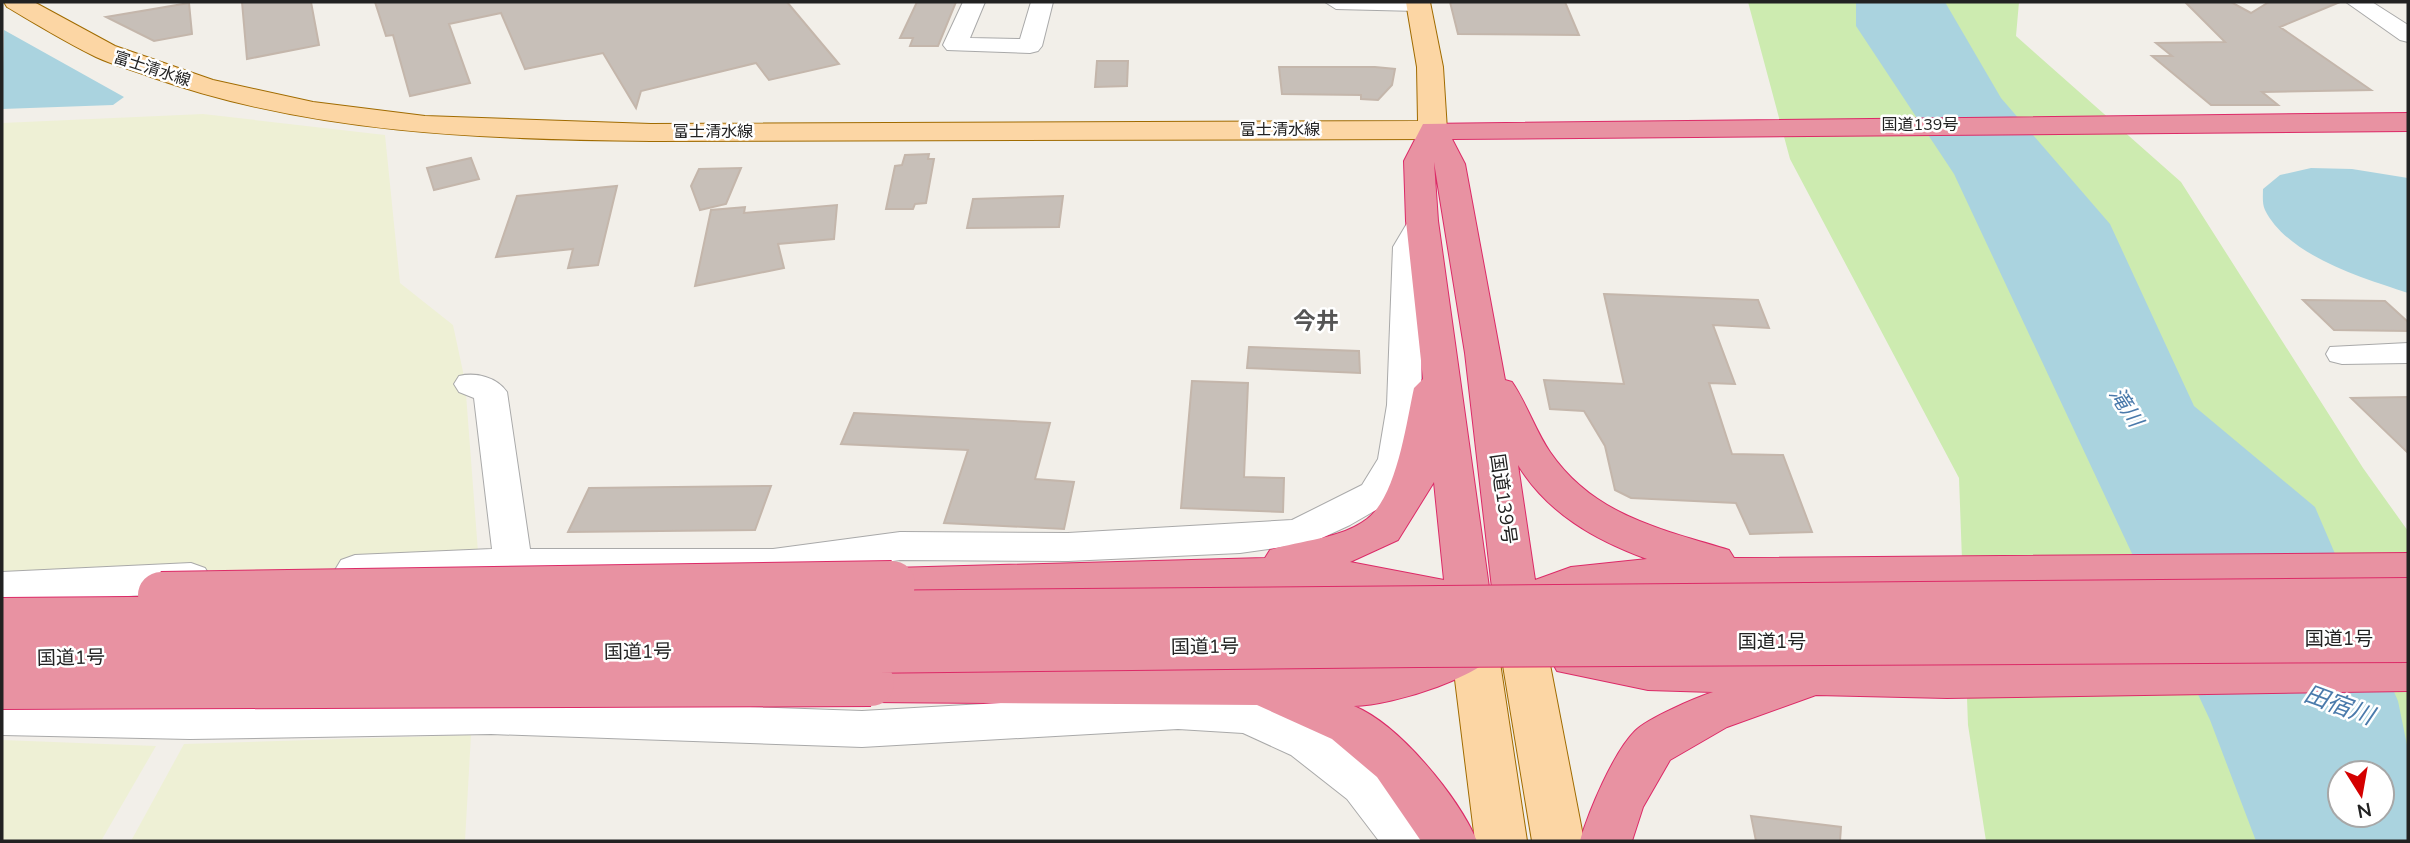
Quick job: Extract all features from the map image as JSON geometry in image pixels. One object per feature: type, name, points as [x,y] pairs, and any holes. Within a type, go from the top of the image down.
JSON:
[{"type":"highway","name":"国道139号","points":[[1496,624],[1483,353],[1450,164],[1433,130],[2408,122]]},
{"type":"highway","points":[[1433,130],[1419,161],[1422,221],[1440,349],[1496,624]]},
{"type":"highway","points":[[1215,575],[1334,551],[1383,529],[1413,483],[1440,349]]},
{"type":"highway","points":[[1483,353],[1515,427],[1552,484],[1595,517],[1645,542],[1706,560],[1779,572]]},
{"type":"highway","points":[[2,686],[871,683],[1359,687],[1434,670],[1496,624],[1571,583],[1636,575],[2408,569]]},
{"type":"highway","points":[[2,603],[218,592],[892,584],[1215,575],[1360,577],[1430,592],[1568,657],[1648,670],[1826,677],[1947,678],[2408,672]]},
{"type":"highway","name":"国道1号","points":[[2,621],[2408,601]]},
{"type":"highway","name":"国道1号","points":[[2,659],[1404,645],[2408,639]]},
{"type":"highway","points":[[1606,841],[1619,801],[1653,745],[1711,712],[1826,677]]},
{"type":"highway","points":[[1259,687],[1349,726],[1395,762],[1451,841]]},
{"type":"main road","points":[[1418,3],[1430,67],[1433,130]]},
{"type":"main road","name":"富士清水線","points":[[25,8],[101,52],[171,77],[265,100],[421,123],[595,132],[1433,130]]},
{"type":"main road","points":[[1496,624],[1501,841]]},
{"type":"main road","points":[[1496,624],[1558,841]]},
{"type":"street","points":[[974,2],[955,45],[1030,46],[1042,2]]},
{"type":"street","points":[[1336,2],[1418,3]]},
{"type":"street","points":[[2357,2],[2408,35]]},
{"type":"street","points":[[2,587],[512,568],[773,563],[901,546],[1068,547],[1241,539],[1297,533],[1338,516],[1375,494],[1396,459],[1404,405],[1408,247],[1422,221]]},
{"type":"street","points":[[2342,354],[2408,353]]},
{"type":"street","points":[[471,384],[490,392],[512,568]]},
{"type":"street","points":[[2,717],[190,721],[493,707],[862,729],[1178,711],[1248,715],[1307,742],[1363,785],[1399,830],[1403,841]]},
{"type":"green space","points":[[1748,2],[2019,2],[2016,36],[2181,182],[2363,468],[2408,531],[2408,841],[1986,841],[1968,725],[1959,478],[1790,159]]},
{"type":"green space","points":[[203,114],[385,135],[400,283],[453,325],[465,381],[479,565],[2,579],[2,123]]},
{"type":"green space","points":[[471,735],[465,841],[131,841],[184,744]]},
{"type":"green space","points":[[2,740],[156,746],[101,841],[2,841]]},
{"type":"water","points":[[1856,2],[1945,2],[2001,98],[2110,224],[2194,406],[2315,507],[2398,701],[2408,750],[2408,841],[2256,841],[2210,720],[1954,174],[1856,26]]},
{"type":"water","points":[[4,30],[124,97],[113,105],[2,109]]},
{"type":"water","points":[[2311,168],[2352,169],[2408,178],[2408,293],[2349,272],[2308,253],[2276,226],[2264,208],[2263,189],[2280,175]]},
{"type":"building","points":[[242,2],[311,2],[319,45],[247,59]]},
{"type":"building","points":[[375,2],[787,2],[839,64],[769,80],[756,63],[641,91],[636,108],[603,53],[525,69],[501,13],[449,24],[470,83],[410,96],[393,35],[386,36]]},
{"type":"building","points":[[917,2],[956,2],[938,46],[910,46],[913,38],[900,38]]},
{"type":"building","points":[[1450,2],[1565,2],[1579,35],[1458,34]]},
{"type":"building","points":[[2185,2],[2231,2],[2251,13],[2269,2],[2340,2],[2280,27],[2371,90],[2262,92],[2278,105],[2211,105],[2152,56],[2172,56],[2156,43],[2225,42]]},
{"type":"building","points":[[189,3],[192,34],[154,41],[106,17]]},
{"type":"building","points":[[1097,61],[1128,61],[1127,86],[1095,87]]},
{"type":"building","points":[[1279,67],[1395,69],[1392,85],[1378,100],[1361,99],[1361,95],[1282,94]]},
{"type":"building","points":[[929,154],[928,159],[934,159],[926,203],[915,204],[913,209],[886,209],[895,166],[902,165],[905,155]]},
{"type":"building","points":[[471,158],[479,179],[434,190],[427,168]]},
{"type":"building","points":[[741,168],[726,204],[700,210],[691,186],[699,169]]},
{"type":"building","points":[[617,186],[598,265],[568,268],[573,249],[496,257],[517,196]]},
{"type":"building","points":[[1063,196],[1059,227],[967,228],[973,199]]},
{"type":"building","points":[[837,205],[834,239],[778,244],[784,268],[695,286],[711,210],[745,207],[744,213]]},
{"type":"building","points":[[1604,294],[1758,300],[1769,328],[1713,325],[1735,384],[1709,383],[1732,454],[1783,455],[1812,532],[1750,534],[1736,503],[1631,498],[1615,490],[1605,446],[1584,411],[1550,409],[1544,380],[1624,384]]},
{"type":"building","points":[[2303,300],[2385,301],[2408,322],[2408,331],[2334,330]]},
{"type":"building","points":[[1249,347],[1359,351],[1360,373],[1247,368]]},
{"type":"building","points":[[1192,381],[1248,383],[1244,477],[1284,478],[1283,512],[1181,508]]},
{"type":"building","points":[[2408,397],[2408,453],[2351,398]]},
{"type":"building","points":[[854,413],[1050,423],[1035,479],[1074,482],[1064,529],[944,523],[968,450],[841,444]]},
{"type":"building","points":[[771,486],[755,530],[568,532],[589,488]]},
{"type":"building","points":[[1751,816],[1841,827],[1840,841],[1756,841]]},
{"type":"district","name":"今井","points":[[1316,321]]},
{"type":"water label","name":"滝川","points":[[2126,407]]},
{"type":"water label","name":"田宿川","points":[[2339,705]]}]
